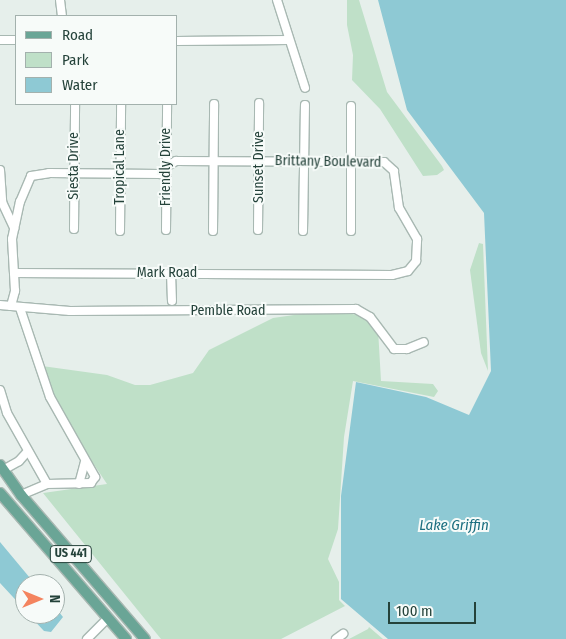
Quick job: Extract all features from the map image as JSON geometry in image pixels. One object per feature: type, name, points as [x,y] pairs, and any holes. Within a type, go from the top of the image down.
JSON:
[{"type":"main road","name":"US 441","points":[[1,469],[21,495],[146,639]]},
{"type":"main road","points":[[0,488],[21,495]]},
{"type":"main road","name":"US 441","points":[[0,493],[126,639]]},
{"type":"street","points":[[60,0],[62,15]]},
{"type":"street","points":[[277,0],[306,88]]},
{"type":"street","points":[[0,40],[15,40]]},
{"type":"street","points":[[178,41],[289,40]]},
{"type":"street","name":"Sunset Drive","points":[[258,230],[259,103]]},
{"type":"street","points":[[213,231],[214,104]]},
{"type":"street","points":[[303,231],[305,104]]},
{"type":"street","name":"Siesta Drive","points":[[74,229],[75,105]]},
{"type":"street","name":"Tropical Lane","points":[[120,105],[120,231]]},
{"type":"street","name":"Friendly Drive","points":[[166,105],[166,230]]},
{"type":"street","points":[[351,106],[351,231]]},
{"type":"street","name":"Brittany Boulevard","points":[[14,273],[14,229],[26,184],[31,176],[41,173],[160,174],[176,161],[384,162],[392,167],[396,176],[399,208],[419,244],[416,261],[408,270],[392,275],[364,274]]},
{"type":"street","points":[[0,170],[2,202],[14,229]]},
{"type":"street","points":[[170,272],[172,300]]},
{"type":"street","points":[[14,273],[15,307],[46,389],[95,478],[90,483],[47,484],[21,495]]},
{"type":"street","name":"Mark Road","points":[[14,273],[364,274]]},
{"type":"street","points":[[0,305],[15,307]]},
{"type":"street","name":"Pemble Road","points":[[15,307],[244,312],[356,310],[370,317],[394,349],[407,349],[424,342]]},
{"type":"street","points":[[0,396],[47,484]]},
{"type":"street","points":[[1,469],[19,461],[28,450]]},
{"type":"street","points":[[79,484],[85,462]]},
{"type":"street","points":[[91,638],[108,618]]},
{"type":"street","points":[[336,639],[343,634]]},
{"type":"green space","points":[[347,0],[359,0],[387,92],[442,166],[444,170],[437,175],[423,176],[380,109],[352,80],[353,55],[347,25]]},
{"type":"green space","points":[[479,243],[483,244],[488,371],[481,353],[470,270]]},
{"type":"green space","points":[[329,310],[358,315],[378,329],[381,381],[433,384],[438,391],[434,397],[353,381],[344,437],[338,529],[328,559],[339,582],[339,600],[345,606],[281,639],[161,639],[43,493],[107,484],[67,424],[42,366],[107,375],[135,385],[150,385],[193,373],[209,350],[273,318]]},
{"type":"green space","points":[[369,627],[383,639],[349,639],[368,629]]},
{"type":"water","name":"Lake Griffin","points":[[378,0],[566,0],[566,639],[388,639],[341,599],[341,496],[356,382],[426,397],[469,415],[491,371],[484,213],[407,110]]},
{"type":"water","points":[[0,542],[27,574],[15,574],[15,599],[0,583]]},
{"type":"water","points":[[37,624],[57,624],[51,632],[44,631]]}]
